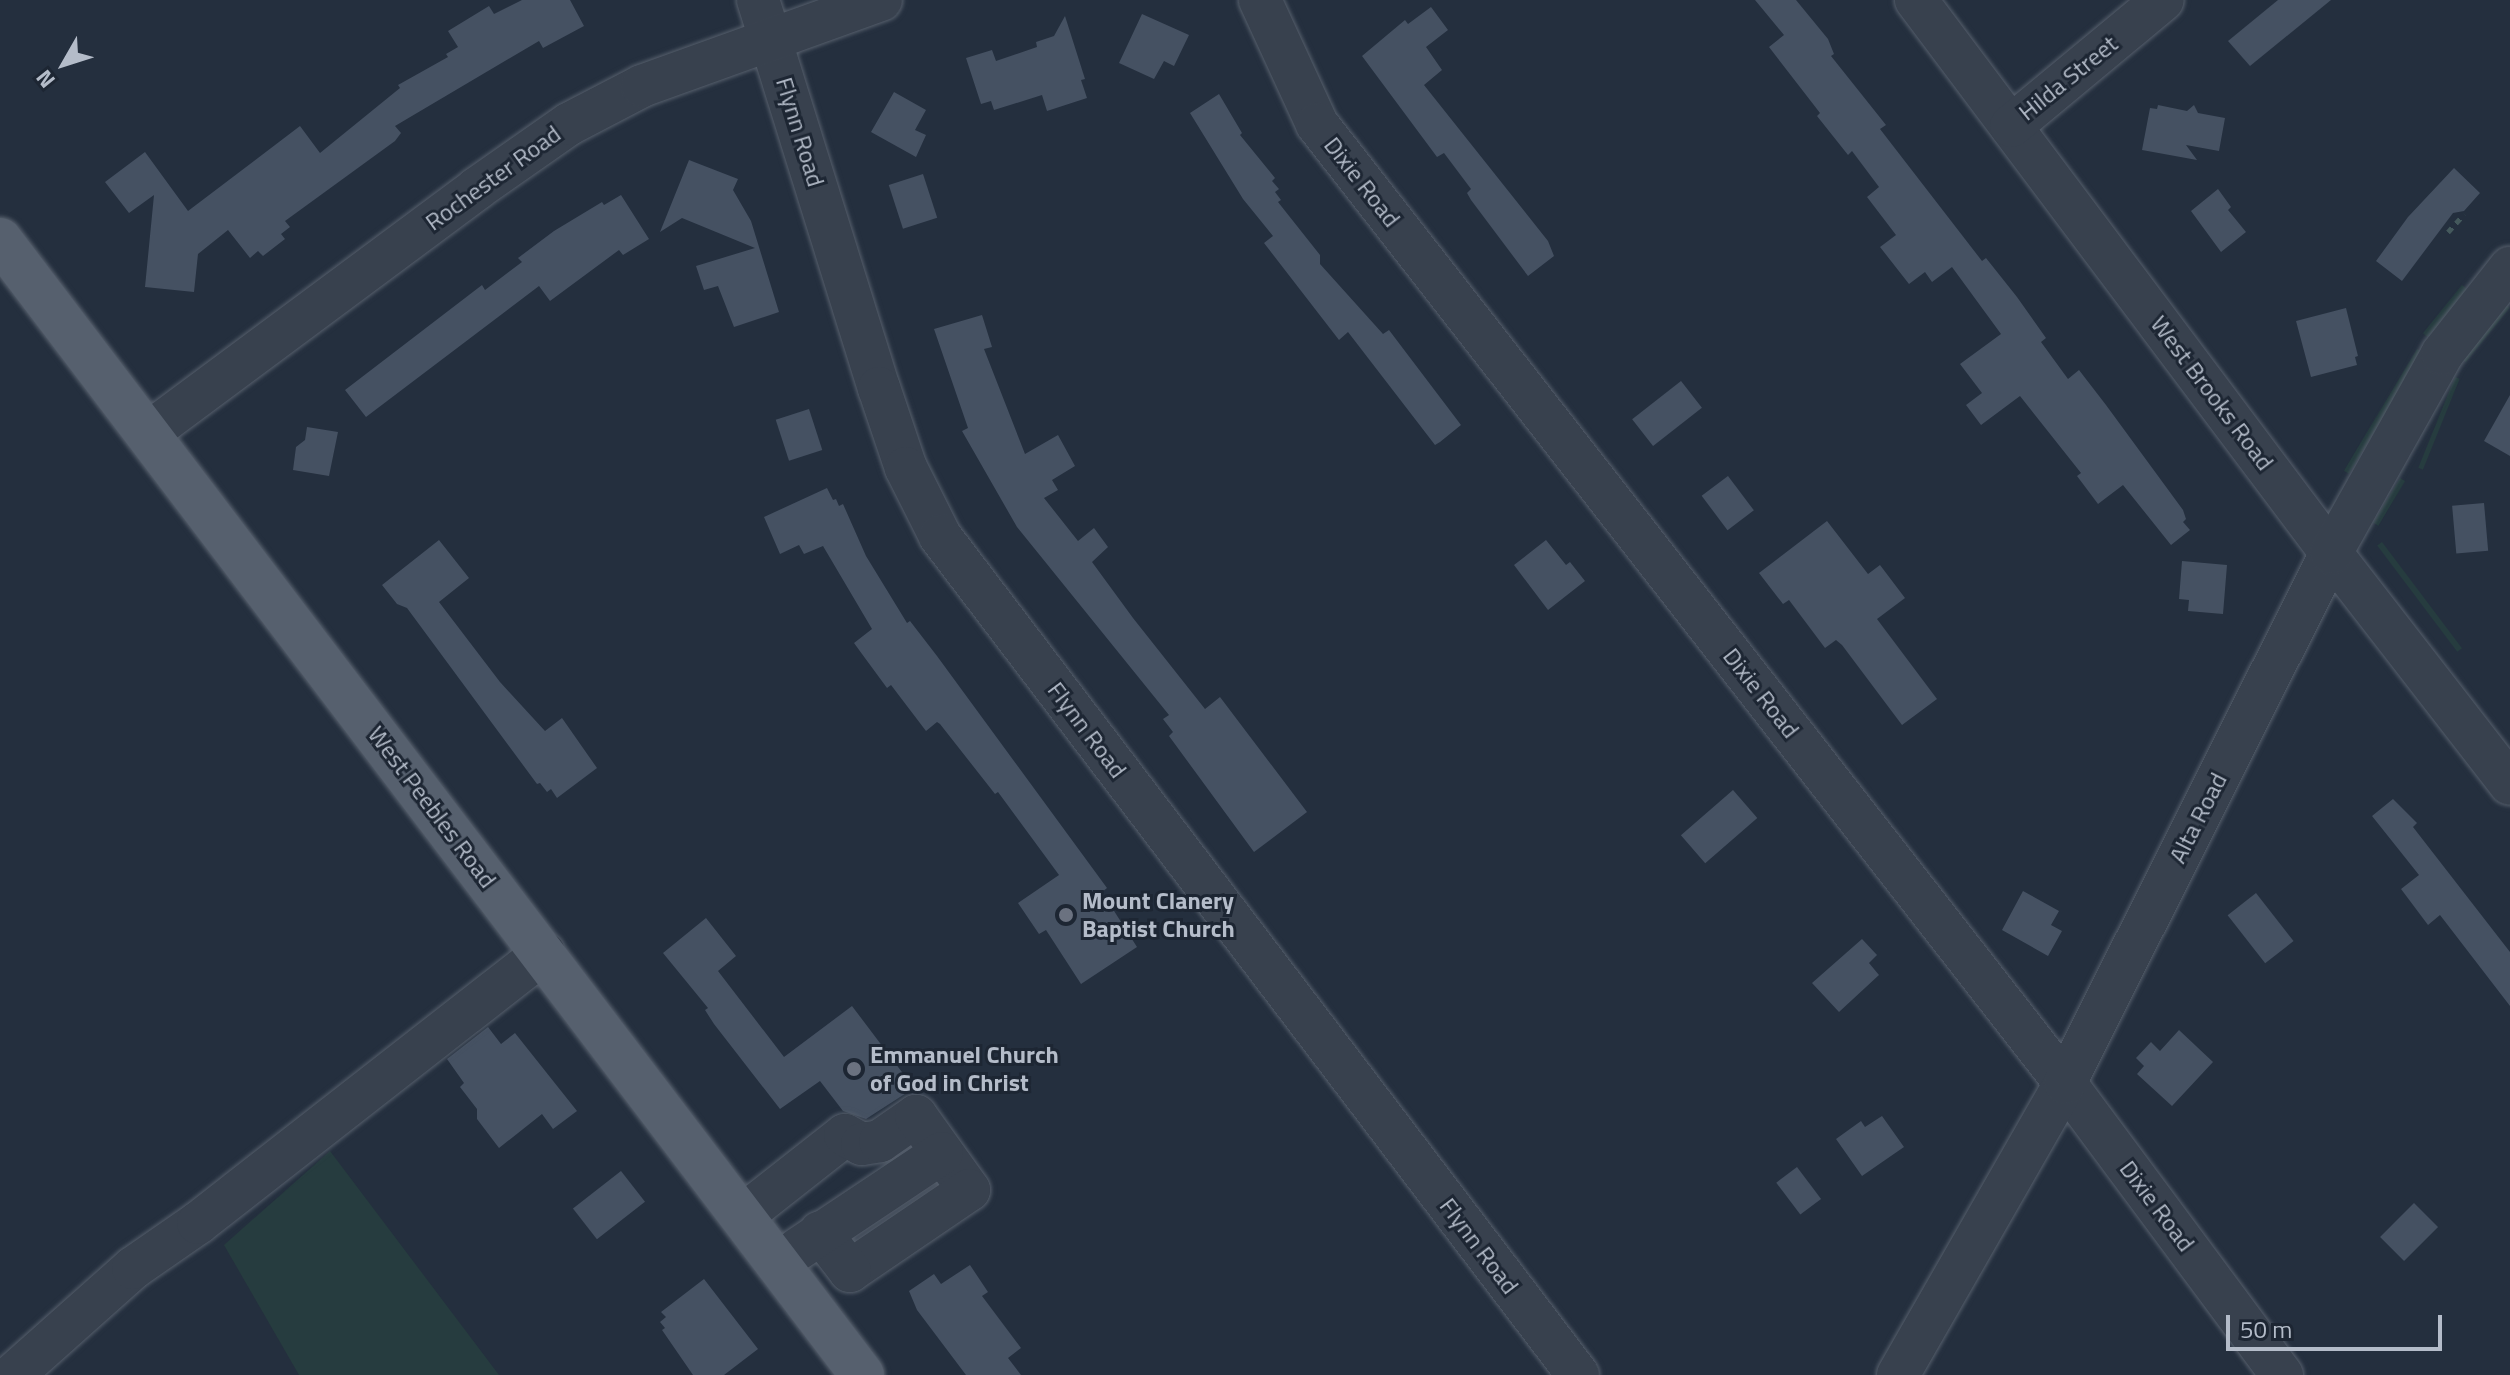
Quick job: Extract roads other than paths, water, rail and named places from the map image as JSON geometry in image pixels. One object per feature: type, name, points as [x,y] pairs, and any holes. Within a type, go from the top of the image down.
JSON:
[{"type":"main road","name":"West Peebles Road","points":[[0,240],[862,1375]]},
{"type":"street","name":"Flynn Road","points":[[758,0],[906,468],[940,536],[1578,1375]]},
{"type":"street","name":"Rochester Road","points":[[148,433],[463,198],[569,124],[642,86],[881,0]]},
{"type":"street","name":"Dixie Road","points":[[1260,0],[1317,124],[2065,1083],[2282,1375]]},
{"type":"street","name":"West Brooks Road","points":[[1916,0],[2331,553],[2510,784]]},
{"type":"street","name":"Hilda Street","points":[[2011,126],[2163,0]]},
{"type":"street","name":"Alta Road","points":[[1898,1375],[2065,1083],[2331,553],[2442,354],[2510,268]]},
{"type":"street","points":[[13,1375],[133,1268],[198,1223],[544,953]]},
{"type":"street","points":[[742,1216],[801,1166],[845,1135],[862,1144],[880,1141],[916,1116],[969,1190],[850,1271],[820,1232],[778,1264]]},
{"type":"place","name":"Mount Clanery Baptist Church","points":[[1066,915]]},
{"type":"place","name":"Emmanuel Church of God in Christ","points":[[854,1069]]}]
